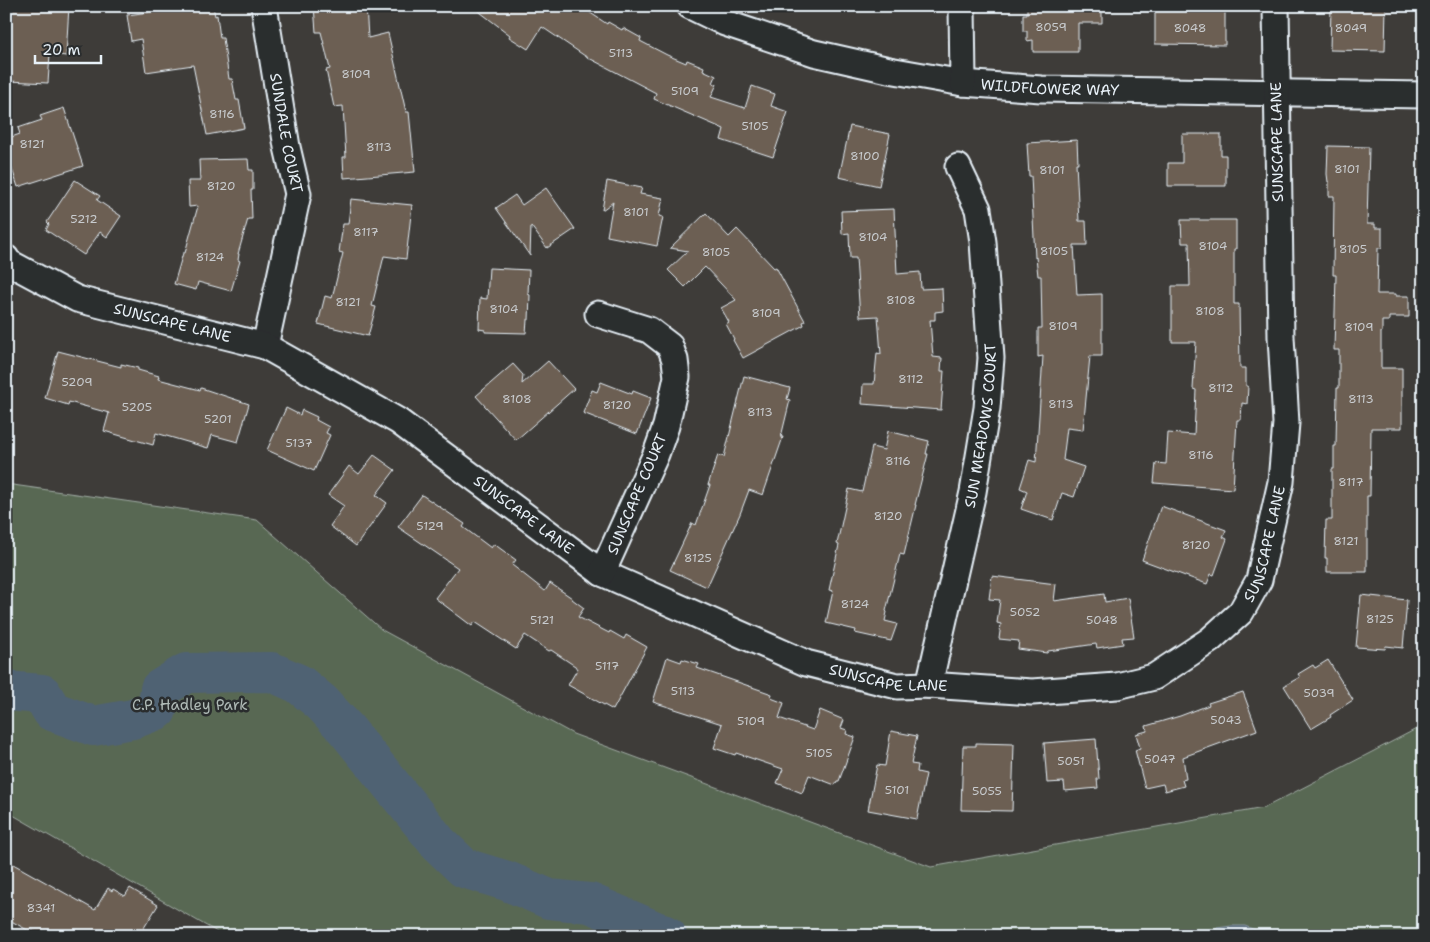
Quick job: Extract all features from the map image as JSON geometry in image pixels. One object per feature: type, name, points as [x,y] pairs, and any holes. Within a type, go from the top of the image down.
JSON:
[{"type":"street","name":"SUNDALE COURT","points":[[264,6],[287,147],[298,194],[265,346]]},
{"type":"street","name":"WILDFLOWER WAY","points":[[690,6],[725,23],[814,53],[889,70],[962,83],[1042,89],[1424,95]]},
{"type":"street","points":[[962,6],[962,83]]},
{"type":"street","name":"SUNSCAPE LANE","points":[[6,258],[8,262],[77,299],[265,346],[398,421],[602,573],[806,663],[897,686],[929,685],[1032,692],[1117,686],[1154,677],[1210,640],[1242,612],[1259,580],[1281,482],[1286,423],[1281,337],[1276,6]]},
{"type":"street","name":"SUN MEADOWS COURT","points":[[929,685],[973,492],[987,408],[991,358],[983,242],[978,209],[958,167]]},
{"type":"street","name":"SUNSCAPE COURT","points":[[598,314],[649,330],[670,346],[675,360],[677,377],[666,426],[656,454],[602,573]]},
{"type":"green space","name":"C.P. Hadley Park","points":[[6,484],[257,520],[382,630],[573,734],[931,867],[1264,808],[1424,725],[1424,936],[224,936],[6,811]]},
{"type":"water","points":[[1245,926],[1260,932],[1261,936],[1212,936],[1217,928]]},
{"type":"building","points":[[12,6],[69,6],[66,56],[50,54],[48,83],[9,81]]},
{"type":"building","points":[[148,6],[174,6],[174,10],[213,6],[215,16],[217,15],[220,38],[223,38],[229,79],[232,79],[236,100],[239,100],[244,128],[207,135],[193,65],[146,72],[141,39],[131,41],[127,15],[149,12]]},
{"type":"building","points":[[314,6],[366,6],[368,38],[388,33],[406,112],[409,112],[415,172],[344,178],[343,157],[346,157],[343,106],[334,107],[326,70],[330,69],[321,32],[316,32]]},
{"type":"building","points":[[472,6],[580,6],[607,24],[608,22],[622,30],[623,28],[641,38],[640,41],[667,55],[686,63],[687,60],[704,67],[703,70],[716,76],[713,83],[717,84],[711,97],[745,108],[752,86],[775,94],[771,106],[788,112],[773,157],[721,140],[724,129],[654,99],[656,93],[585,56],[542,27],[528,49],[509,37],[510,35]]},
{"type":"building","points":[[1027,6],[1102,6],[1102,23],[1078,23],[1078,52],[1033,52],[1033,40],[1027,41],[1027,31],[1023,31],[1023,14],[1027,14]]},
{"type":"building","points":[[1156,6],[1225,6],[1225,45],[1155,44]]},
{"type":"building","points":[[1331,6],[1386,6],[1385,51],[1330,50]]},
{"type":"building","points":[[64,108],[83,166],[18,187],[10,163],[6,164],[6,139],[20,134],[18,128],[42,120],[40,116]]},
{"type":"building","points":[[850,126],[890,134],[879,186],[839,177]]},
{"type":"building","points":[[1182,134],[1221,134],[1221,155],[1226,155],[1226,186],[1168,186],[1168,163],[1182,163]]},
{"type":"building","points":[[1077,140],[1078,163],[1076,163],[1079,221],[1086,221],[1087,245],[1074,245],[1077,295],[1102,294],[1102,356],[1090,356],[1083,430],[1067,428],[1063,460],[1084,467],[1074,497],[1062,493],[1053,520],[1021,509],[1027,491],[1020,488],[1029,460],[1036,462],[1043,356],[1038,357],[1038,328],[1042,328],[1041,276],[1038,276],[1035,258],[1031,176],[1029,176],[1027,143]]},
{"type":"building","points":[[1328,146],[1369,147],[1367,224],[1375,224],[1375,228],[1382,228],[1382,248],[1378,248],[1377,294],[1409,296],[1409,317],[1389,317],[1389,321],[1382,321],[1381,368],[1402,368],[1402,428],[1371,428],[1370,496],[1367,496],[1367,572],[1327,572],[1327,558],[1325,558],[1326,520],[1332,520],[1332,469],[1334,469],[1334,446],[1336,446],[1337,388],[1339,388],[1339,350],[1334,350],[1336,275],[1333,275],[1334,196],[1329,196],[1327,174]]},
{"type":"building","points":[[248,159],[249,170],[253,170],[253,190],[251,190],[252,219],[248,219],[238,254],[238,260],[240,261],[231,291],[198,282],[196,290],[174,284],[198,206],[189,207],[188,181],[200,181],[199,160]]},
{"type":"building","points":[[75,180],[100,196],[97,200],[121,216],[107,237],[100,232],[84,255],[46,230],[49,224],[47,222]]},
{"type":"building","points":[[607,181],[642,188],[640,194],[663,198],[659,216],[663,217],[657,246],[607,236],[613,202],[602,210]]},
{"type":"building","points":[[546,188],[575,229],[547,248],[531,226],[530,256],[496,208],[515,195],[522,205]]},
{"type":"building","points":[[351,199],[412,205],[406,259],[384,256],[372,306],[376,307],[368,336],[318,324],[325,296],[332,298],[343,253],[339,252],[343,224],[348,224]]},
{"type":"building","points":[[894,209],[897,274],[920,272],[921,289],[942,288],[943,311],[935,312],[935,320],[930,320],[933,357],[942,358],[941,371],[944,371],[941,410],[862,404],[863,384],[874,384],[877,353],[881,354],[878,316],[860,317],[856,258],[850,258],[849,233],[842,234],[841,211]]},
{"type":"building","points":[[706,213],[729,237],[737,229],[774,268],[776,267],[805,321],[803,322],[804,325],[743,358],[733,340],[726,324],[729,322],[721,308],[736,300],[705,267],[685,287],[668,270],[688,251],[670,248]]},
{"type":"building","points":[[1181,220],[1236,220],[1234,304],[1239,304],[1240,368],[1246,368],[1246,386],[1248,386],[1247,404],[1242,403],[1241,420],[1237,420],[1233,489],[1154,483],[1156,463],[1166,464],[1168,433],[1194,435],[1196,390],[1193,389],[1196,342],[1172,342],[1172,286],[1190,286],[1189,243],[1182,243]]},
{"type":"building","points":[[489,268],[529,270],[529,320],[527,320],[526,333],[485,332],[485,330],[479,329],[480,298],[487,299]]},
{"type":"building","points":[[58,351],[121,367],[121,364],[138,368],[138,370],[159,376],[158,379],[200,390],[201,388],[249,404],[238,442],[212,435],[208,448],[156,433],[153,445],[104,431],[109,413],[69,402],[68,405],[45,398]]},
{"type":"building","points":[[548,361],[574,389],[516,440],[476,396],[513,364],[523,375],[522,384]]},
{"type":"building","points":[[744,376],[790,388],[787,399],[790,400],[781,437],[783,437],[763,495],[749,490],[707,587],[670,570],[692,523],[696,525],[718,455],[724,457]]},
{"type":"building","points":[[601,382],[632,394],[633,391],[651,398],[637,434],[583,413],[592,390],[597,392]]},
{"type":"building","points":[[286,408],[300,415],[302,410],[317,417],[316,420],[329,427],[326,433],[330,435],[314,471],[267,450]]},
{"type":"building","points":[[888,431],[929,441],[926,454],[928,454],[904,555],[900,554],[886,611],[885,621],[897,624],[891,641],[855,633],[856,630],[826,623],[833,591],[829,590],[849,489],[862,492],[872,447],[884,450]]},
{"type":"building","points":[[374,455],[395,470],[376,495],[387,503],[356,546],[330,526],[344,506],[328,495],[349,466],[359,474]]},
{"type":"building","points":[[422,495],[465,524],[463,527],[491,548],[494,544],[516,560],[512,565],[545,591],[550,583],[572,598],[584,608],[578,617],[624,639],[626,635],[647,647],[613,710],[568,685],[578,668],[551,650],[549,651],[525,635],[516,649],[475,622],[472,626],[435,598],[458,568],[398,527]]},
{"type":"building","points":[[1161,506],[1226,530],[1223,537],[1227,539],[1214,575],[1211,574],[1207,584],[1142,560]]},
{"type":"building","points":[[992,576],[1056,584],[1054,601],[1104,594],[1105,602],[1128,598],[1134,637],[1122,638],[1123,644],[1097,648],[1096,644],[1048,651],[1047,653],[1018,649],[1019,641],[999,639],[1001,624],[997,623],[1000,600],[989,599]]},
{"type":"building","points":[[1361,595],[1407,600],[1403,648],[1386,646],[1385,649],[1356,647]]},
{"type":"building","points":[[667,657],[681,662],[682,659],[699,664],[697,668],[772,694],[771,698],[784,703],[779,718],[813,730],[820,710],[844,720],[841,728],[847,730],[846,734],[855,737],[839,781],[835,785],[809,775],[802,793],[777,783],[783,769],[736,753],[735,755],[714,748],[722,724],[653,702]]},
{"type":"building","points":[[1328,660],[1353,700],[1311,729],[1284,686],[1300,677],[1298,674],[1313,665],[1315,668]]},
{"type":"building","points":[[1243,692],[1257,730],[1183,757],[1186,779],[1182,780],[1184,786],[1165,791],[1163,784],[1145,788],[1135,750],[1140,748],[1136,734],[1147,731],[1146,726],[1180,716],[1209,705],[1208,703]]},
{"type":"building","points":[[891,731],[917,736],[911,764],[918,765],[917,772],[926,774],[917,819],[868,810],[877,765],[885,766]]},
{"type":"building","points":[[1096,739],[1098,788],[1065,791],[1064,782],[1047,783],[1044,743]]},
{"type":"building","points":[[976,743],[1014,744],[1012,811],[961,810],[963,746],[976,746]]},
{"type":"building","points":[[6,860],[95,910],[108,888],[125,896],[130,888],[158,905],[139,936],[42,936],[6,918]]},
{"type":"waterway","points":[[6,691],[42,694],[52,711],[93,726],[133,719],[157,710],[160,689],[186,673],[272,672],[299,684],[322,703],[346,729],[439,844],[464,868],[507,881],[549,899],[590,903],[667,936]]}]
